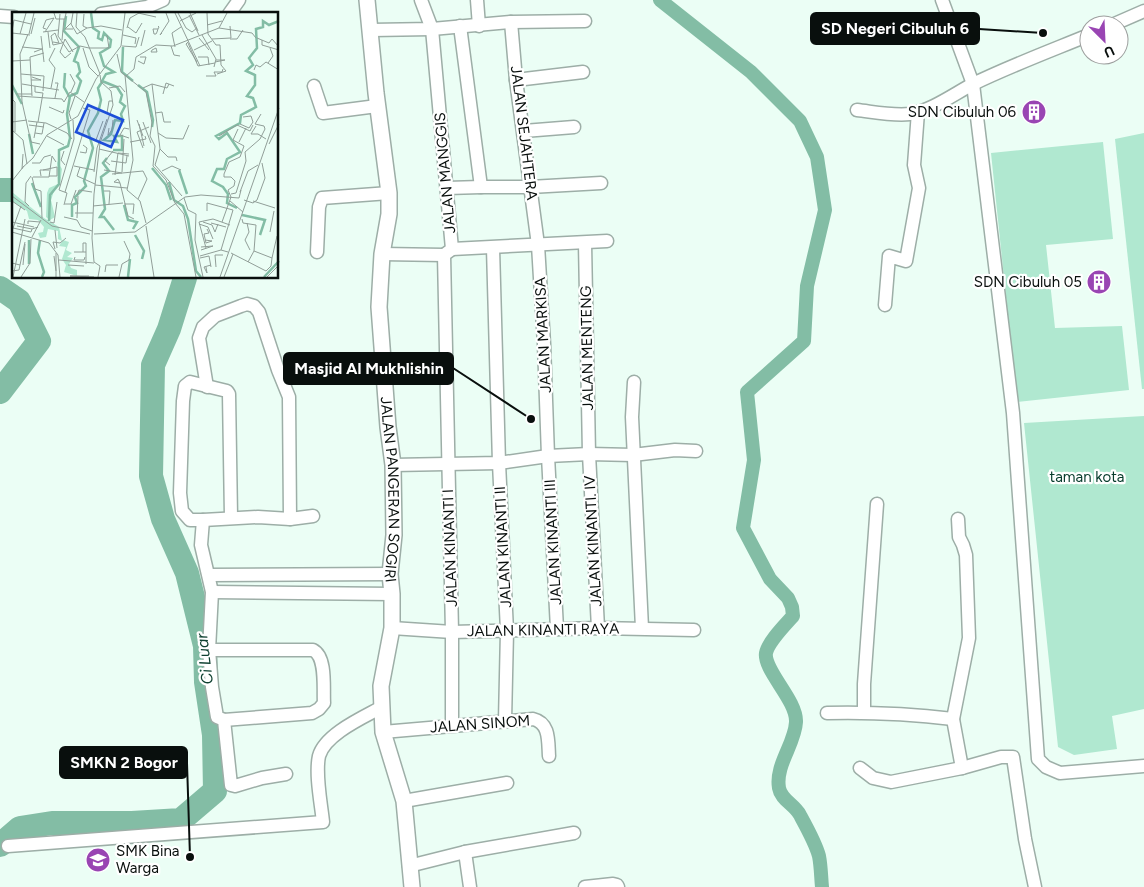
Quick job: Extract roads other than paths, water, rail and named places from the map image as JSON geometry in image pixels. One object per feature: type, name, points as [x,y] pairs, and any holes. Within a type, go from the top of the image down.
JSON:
[{"type":"street","points":[[114,12],[147,7],[163,0]]},
{"type":"street","points":[[230,12],[239,0]]},
{"type":"street","name":"JALAN PANGERAN SOGIRI","points":[[367,0],[389,193],[389,214],[382,254],[379,318],[393,465],[394,535],[390,574],[392,628],[381,686],[383,732],[404,801],[412,887]]},
{"type":"street","name":"JALAN MANGGIS","points":[[421,0],[432,29],[447,188],[448,464]]},
{"type":"street","points":[[477,0],[479,26]]},
{"type":"street","points":[[942,0],[973,84],[1012,413],[1038,759],[1046,767],[1060,773],[1144,766]]},
{"type":"street","points":[[1129,18],[1144,11]]},
{"type":"street","points":[[371,30],[432,29],[510,22],[585,21]]},
{"type":"street","name":"JALAN SEJAHTERA","points":[[510,22],[538,244]]},
{"type":"street","points":[[460,26],[481,187]]},
{"type":"street","points":[[857,110],[892,114],[918,112],[973,84],[1079,39]]},
{"type":"street","points":[[516,80],[583,72]]},
{"type":"street","points":[[314,86],[323,113],[378,106]]},
{"type":"street","points":[[885,305],[888,256],[906,260],[919,188],[914,166],[918,112]]},
{"type":"street","points":[[524,131],[574,128]]},
{"type":"street","points":[[447,188],[601,183]]},
{"type":"street","points":[[316,252],[319,207],[322,198],[389,193]]},
{"type":"street","points":[[382,254],[448,252],[538,244],[606,241]]},
{"type":"street","name":"JALAN MENTENG","points":[[585,243],[589,454]]},
{"type":"street","name":"JALAN MARKISA","points":[[538,244],[548,456]]},
{"type":"street","name":"JALAN KINANTI II","points":[[493,248],[499,463],[507,631],[505,721]]},
{"type":"street","points":[[207,387],[199,338],[203,328],[214,316],[247,304],[254,306],[259,312],[289,397],[290,519]]},
{"type":"street","points":[[231,518],[230,394],[227,391],[190,382],[185,386],[183,401],[180,493],[184,515],[190,520],[258,517],[290,519],[313,516]]},
{"type":"street","points":[[634,382],[632,417],[633,455],[642,628]]},
{"type":"street","points":[[393,465],[499,463],[548,456],[589,454],[633,455],[675,450],[696,451]]},
{"type":"street","name":"JALAN KINANTI. IV","points":[[589,454],[598,628]]},
{"type":"street","name":"JALAN KINANTI III","points":[[548,456],[557,629]]},
{"type":"street","name":"JALAN KINANTI I","points":[[448,464],[452,725]]},
{"type":"street","points":[[864,712],[864,684],[876,504]]},
{"type":"street","points":[[958,519],[958,538],[965,552],[969,638],[953,719],[962,768]]},
{"type":"street","points":[[203,520],[201,545],[212,592],[209,650],[212,688],[217,717],[224,720],[312,713],[324,704],[322,661],[313,650],[209,650]]},
{"type":"street","points":[[209,575],[390,574]]},
{"type":"street","points":[[212,592],[392,594]]},
{"type":"street","name":"JALAN KINANTI RAYA","points":[[392,628],[452,632],[598,628],[694,630]]},
{"type":"street","points":[[8,846],[323,822],[319,755],[326,743],[350,724],[382,707]]},
{"type":"street","points":[[827,713],[864,712],[953,719]]},
{"type":"street","name":"JALAN SINOM","points":[[383,732],[533,718],[540,720],[544,724],[548,738],[549,756]]},
{"type":"street","points":[[224,720],[231,785],[234,786],[286,774]]},
{"type":"street","points":[[860,768],[873,778],[891,782],[962,768],[1001,757],[1013,757],[1025,839],[1036,887]]},
{"type":"street","points":[[404,801],[507,783]]},
{"type":"street","points":[[409,866],[465,852],[574,833]]},
{"type":"street","points":[[465,852],[470,887]]},
{"type":"street","points":[[585,887],[613,884],[618,887]]},
{"type":"waterway","points":[[660,0],[751,72],[800,121],[817,157],[825,210],[807,286],[804,341],[747,392],[754,460],[743,528],[770,579],[788,598],[792,607],[793,616],[773,639],[766,653],[766,660],[791,704],[796,722],[795,730],[782,763],[779,788],[782,796],[800,815],[816,846],[820,860],[822,887]]},
{"type":"waterway","name":"Ci Luar","points":[[0,190],[12,190]]},
{"type":"waterway","name":"Ci Luar","points":[[0,845],[20,828],[52,823],[132,823],[181,820],[215,791],[214,735],[206,682],[205,646],[187,573],[163,519],[151,476],[153,365],[169,329],[185,279]]},
{"type":"waterway","name":"Ci Luar","points":[[0,288],[19,301],[39,341],[0,392]]},
{"type":"place","name":"SD Negeri Cibuluh 6","points":[[1043,33]]},
{"type":"place","name":"SDN Cibuluh 06","points":[[1034,112]]},
{"type":"place","name":"SDN Cibuluh 05","points":[[1099,282]]},
{"type":"place","name":"Masjid Al Mukhlishin","points":[[531,419]]},
{"type":"place","name":"SMKN 2 Bogor","points":[[190,857]]},
{"type":"place","name":"SMK Bina Warga","points":[[98,860]]},
{"type":"park label","name":"taman kota","points":[[1087,477]]}]
